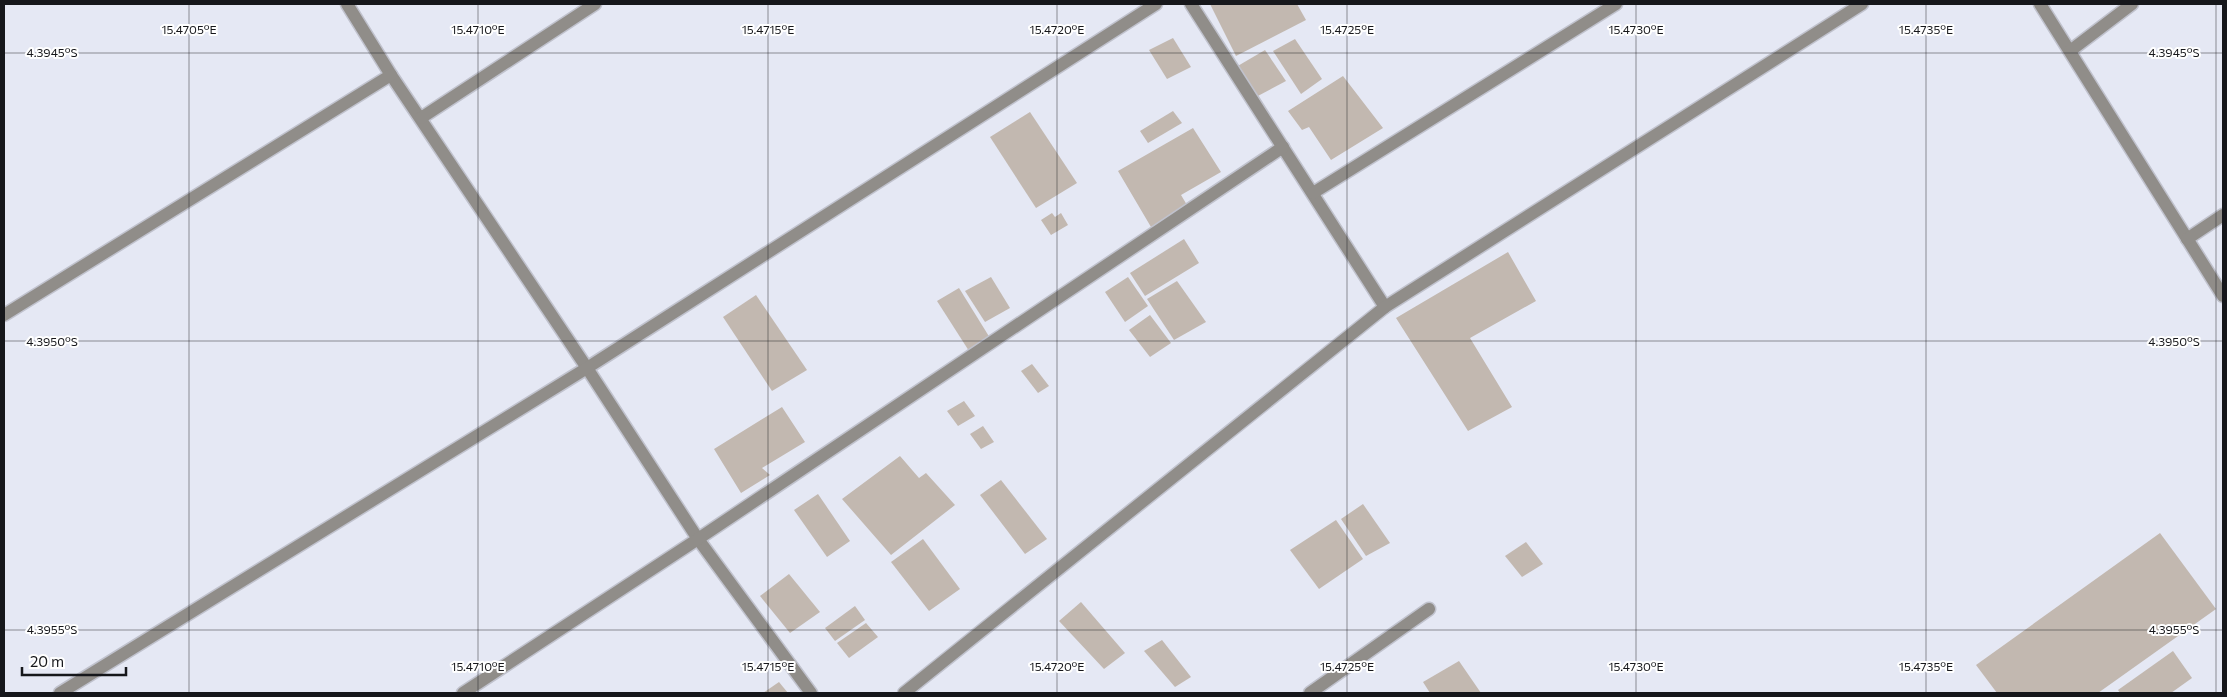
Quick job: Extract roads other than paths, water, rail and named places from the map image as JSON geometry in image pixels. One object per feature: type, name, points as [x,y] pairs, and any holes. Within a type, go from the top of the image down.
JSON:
[{"type":"street","points":[[347,4],[391,75],[587,368],[698,539],[811,693]]},
{"type":"street","points":[[421,118],[596,4]]},
{"type":"street","points":[[60,693],[587,368],[1156,4]]},
{"type":"street","points":[[1191,4],[1385,307]]},
{"type":"street","points":[[1313,193],[1616,4]]},
{"type":"street","points":[[904,693],[1385,307],[1862,4]]},
{"type":"street","points":[[2040,4],[2223,296]]},
{"type":"street","points":[[2070,51],[2132,4]]},
{"type":"street","points":[[4,315],[391,75]]},
{"type":"street","points":[[463,693],[698,539],[1283,147]]},
{"type":"street","points":[[2187,239],[2223,215]]},
{"type":"street","points":[[1310,693],[1429,609]]}]
